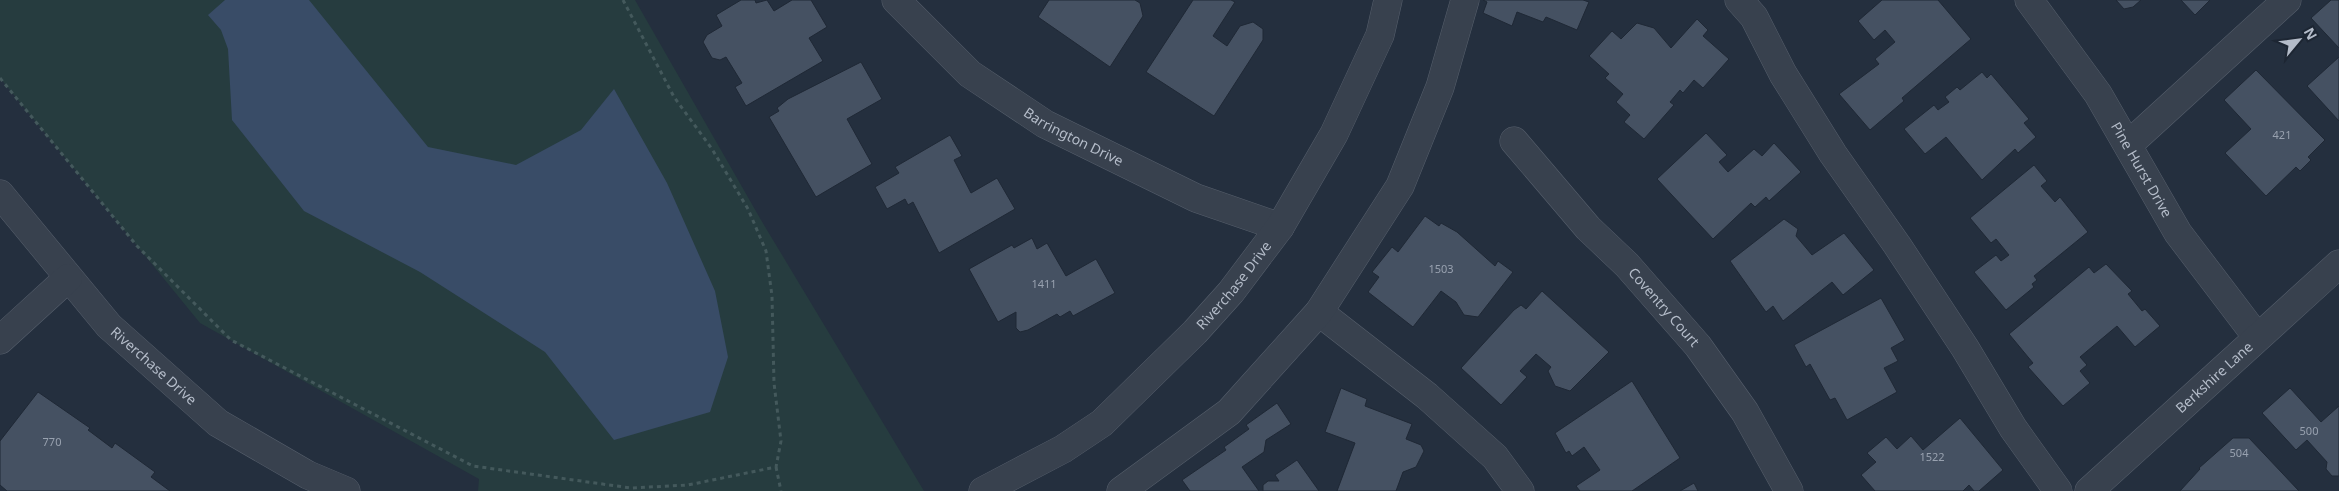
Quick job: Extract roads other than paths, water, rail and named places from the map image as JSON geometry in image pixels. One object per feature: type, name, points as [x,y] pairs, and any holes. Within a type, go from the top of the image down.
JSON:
[{"type":"street","name":"Barrington Drive","points":[[896,0],[970,74],[1045,124],[1196,198],[1280,227]]},
{"type":"street","name":"Riverchase Drive","points":[[983,491],[1063,449],[1102,423],[1225,299],[1280,227],[1334,134],[1380,35],[1388,0]]},
{"type":"street","points":[[1121,491],[1229,412],[1319,312],[1400,186],[1440,87],[1465,0]]},
{"type":"street","points":[[1739,0],[1754,18],[1783,74],[1833,154],[1897,244],[1965,348],[2013,428],[2058,491]]},
{"type":"street","name":"Pine Hurst Drive","points":[[2030,0],[2098,94],[2178,233],[2257,338]]},
{"type":"street","points":[[2128,145],[2288,0]]},
{"type":"street","name":"Coventry Court","points":[[1514,141],[1588,228],[1627,265],[1698,346],[1745,412],[1789,491]]},
{"type":"street","name":"Riverchase Drive","points":[[0,194],[109,326],[218,423],[308,475],[346,491]]},
{"type":"street","name":"Berkshire Lane","points":[[2089,491],[2339,264]]},
{"type":"street","points":[[0,340],[68,278]]},
{"type":"street","points":[[1319,312],[1427,396],[1495,457],[1520,491]]},
{"type":"water","points":[[225,0],[309,0],[428,147],[516,165],[581,130],[614,89],[667,183],[715,291],[728,357],[710,412],[614,440],[545,352],[420,272],[304,211],[232,120],[228,49],[221,30],[208,15]]}]
